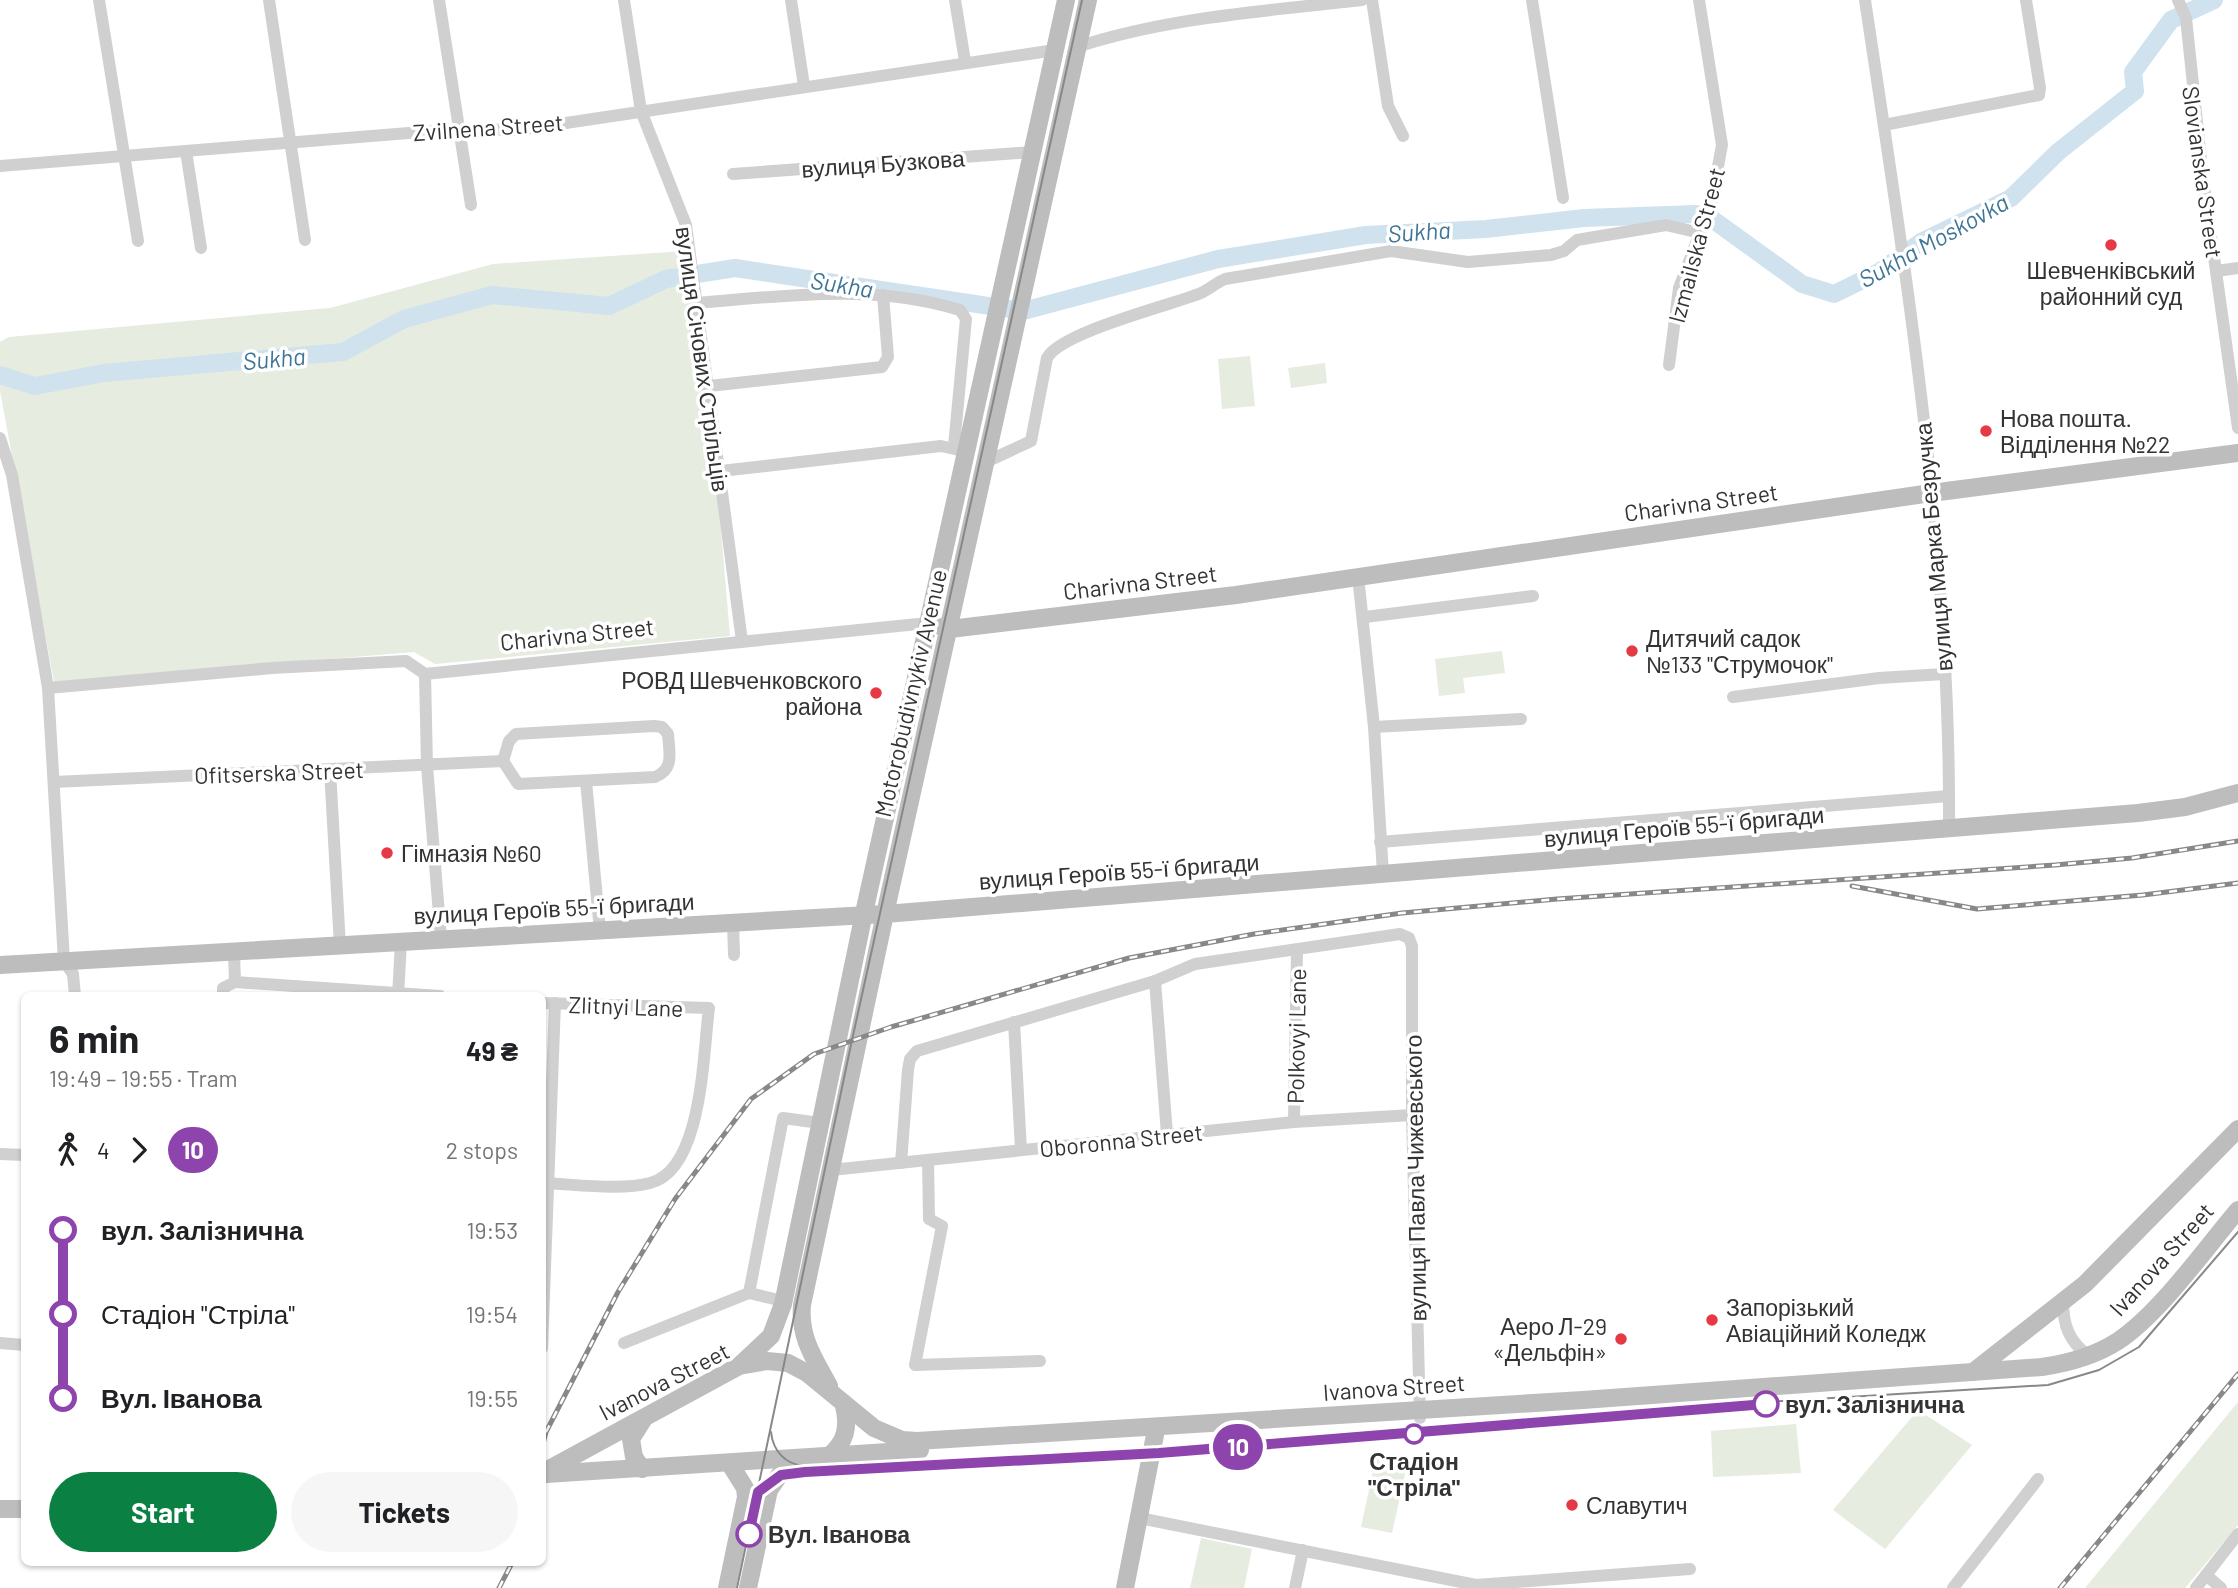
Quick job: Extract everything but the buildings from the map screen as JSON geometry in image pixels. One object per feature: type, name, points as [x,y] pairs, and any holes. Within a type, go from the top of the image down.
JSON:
[{"type":"main road","name":"Motorobudivnykiv Avenue","points":[[739,1366],[771,1336],[783,1301],[928,623],[960,450],[990,342],[1066,0]]},
{"type":"main road","name":"Motorobudivnykiv Avenue","points":[[838,1399],[804,1341],[801,1323],[885,914],[1088,0]]},
{"type":"main road","name":"Charivna Street","points":[[928,623],[950,629],[1236,594],[1931,493],[2238,453]]},
{"type":"main road","name":"вулиця Героїв 55-ї бригади","points":[[0,965],[600,931],[864,913],[885,914],[1949,829],[2161,810],[2238,793]]},
{"type":"main road","points":[[1966,1377],[2085,1284],[2238,1129]]},
{"type":"main road","name":"Ivanova Street","points":[[1966,1377],[2042,1367],[2089,1356],[2120,1340],[2147,1316],[2238,1210]]},
{"type":"main road","name":"Ivanova Street","points":[[546,1471],[739,1366],[767,1362],[788,1363],[807,1373],[886,1434],[917,1441],[1420,1414],[1966,1377],[2068,1373],[2094,1365],[2118,1353],[2154,1323],[2238,1223]]},
{"type":"main road","points":[[829,1456],[842,1445],[846,1430],[838,1399]]},
{"type":"main road","points":[[642,1469],[634,1457],[631,1438],[650,1412]]},
{"type":"main road","name":"Ivanova Street","points":[[546,1473],[730,1464],[1155,1436],[1420,1414]]},
{"type":"main road","points":[[1125,1588],[1155,1436]]},
{"type":"main road","points":[[748,1588],[769,1490],[783,1470],[810,1457]]},
{"type":"main road","points":[[727,1588],[746,1497],[745,1488],[730,1464]]},
{"type":"main road","points":[[0,1509],[21,1509]]},
{"type":"street","points":[[99,0],[138,241]]},
{"type":"street","points":[[269,0],[304,240]]},
{"type":"street","points":[[439,0],[471,205]]},
{"type":"street","name":"вулиця Січових Стрільців","points":[[624,0],[641,111],[686,225],[742,641]]},
{"type":"street","points":[[791,0],[804,86]]},
{"type":"street","points":[[955,0],[965,61]]},
{"type":"street","points":[[1077,47],[1120,33],[1208,18],[1362,0]]},
{"type":"street","points":[[1373,0],[1388,106],[1403,136]]},
{"type":"street","points":[[1532,0],[1563,198]]},
{"type":"street","name":"Izmailska Street","points":[[1670,365],[1679,288],[1711,204],[1722,145],[1699,0]]},
{"type":"street","points":[[1865,0],[1884,125],[2034,97],[2040,93],[2026,0]]},
{"type":"street","name":"Slovianska Street","points":[[2182,9],[2238,428]]},
{"type":"street","name":"Zvilnena Street","points":[[0,166],[458,129],[519,130],[965,61],[1055,50]]},
{"type":"street","name":"вулиця Марка Безручка","points":[[1884,125],[1904,265],[1931,493],[1944,674],[1949,829]]},
{"type":"street","points":[[186,151],[201,248]]},
{"type":"street","name":"вулиця Бузкова","points":[[733,174],[1032,152]]},
{"type":"street","points":[[986,461],[1031,441],[1047,358],[1052,349],[1101,327],[1204,292],[1225,279],[1391,251],[1468,262],[1551,256],[1564,251],[1577,240],[1666,225],[1700,233]]},
{"type":"street","points":[[2217,271],[2238,268]]},
{"type":"street","points":[[696,303],[841,291],[883,295],[964,313],[960,450],[721,471]]},
{"type":"street","points":[[709,386],[882,367],[888,357],[883,295]]},
{"type":"street","points":[[0,438],[12,475],[48,688],[64,961],[73,974],[75,992]]},
{"type":"street","points":[[1358,576],[1365,617],[1383,874]]},
{"type":"street","points":[[1365,617],[1533,596]]},
{"type":"street","name":"Charivna Street","points":[[48,688],[272,668],[406,661],[425,674],[928,623]]},
{"type":"street","points":[[425,674],[427,766],[441,939]]},
{"type":"street","points":[[1733,697],[1879,678],[1944,674]]},
{"type":"street","points":[[1374,727],[1521,719]]},
{"type":"street","points":[[654,726],[666,729],[669,766],[662,774],[518,784],[509,775],[503,761],[509,741],[516,734],[654,726]]},
{"type":"street","name":"Ofitserska Street","points":[[54,782],[503,761]]},
{"type":"street","points":[[330,770],[340,946]]},
{"type":"street","points":[[586,781],[600,931]]},
{"type":"street","points":[[1380,842],[1949,796]]},
{"type":"street","points":[[733,922],[734,955]]},
{"type":"street","name":"вулиця Павла Чижевського","points":[[1297,950],[1401,934],[1409,938],[1412,946],[1412,1115],[1420,1414]]},
{"type":"street","points":[[398,992],[401,942]]},
{"type":"street","points":[[901,1163],[910,1059],[917,1051],[1156,981],[1213,960],[1297,950]]},
{"type":"street","name":"Polkovyi Lane","points":[[1294,1122],[1297,950]]},
{"type":"street","points":[[234,953],[235,982]]},
{"type":"street","points":[[1156,981],[1167,1134]]},
{"type":"street","points":[[223,992],[223,988],[235,982],[371,992]]},
{"type":"street","points":[[546,1138],[549,1003]]},
{"type":"street","name":"Zlitnyi Lane","points":[[546,1183],[639,1185],[664,1177],[690,1141],[709,1008],[549,1003]]},
{"type":"street","points":[[1014,1022],[1021,1150]]},
{"type":"street","name":"Oboronna Street","points":[[831,1170],[1167,1134],[1294,1122],[1412,1115]]},
{"type":"street","points":[[749,1293],[783,1118],[820,1123]]},
{"type":"street","points":[[0,1154],[21,1156]]},
{"type":"street","points":[[928,1160],[929,1219],[942,1226],[915,1365],[1040,1361]]},
{"type":"street","points":[[624,1343],[749,1293],[783,1301]]},
{"type":"street","points":[[2063,1301],[2065,1326],[2071,1339],[2089,1356]]},
{"type":"street","points":[[0,1343],[21,1345]]},
{"type":"street","points":[[1953,1588],[2038,1479]]},
{"type":"street","points":[[1139,1518],[1476,1586],[1690,1569]]},
{"type":"street","points":[[2196,1588],[2238,1534]]},
{"type":"street","points":[[1295,1588],[1303,1550]]},
{"type":"street","points":[[2206,1575],[2221,1588]]},
{"type":"shaded area","points":[[685,251],[716,472],[730,636],[435,664],[414,652],[54,682],[0,391],[0,342],[9,337],[330,308],[493,264]]},
{"type":"shaded area","points":[[1250,356],[1255,406],[1222,409],[1218,359]]},
{"type":"shaded area","points":[[1325,363],[1327,383],[1291,388],[1288,368]]},
{"type":"shaded area","points":[[1502,651],[1505,673],[1463,678],[1465,693],[1439,696],[1435,659]]},
{"type":"shaded area","points":[[2238,1402],[2238,1525],[2185,1588],[2085,1588]]},
{"type":"shaded area","points":[[1918,1410],[1972,1445],[1885,1549],[1833,1510]]},
{"type":"shaded area","points":[[1796,1424],[1801,1473],[1713,1477],[1711,1431]]},
{"type":"shaded area","points":[[1377,1453],[1408,1460],[1392,1533],[1361,1527]]},
{"type":"shaded area","points":[[1201,1538],[1252,1549],[1244,1588],[1190,1588]]},
{"type":"waterway","name":"Sukha Moskovka","points":[[1712,219],[1802,284],[1834,294],[1879,272],[1921,242],[2011,198],[2058,152],[2135,91],[2133,72],[2171,20],[2214,0]]},
{"type":"waterway","name":"Sukha","points":[[0,375],[35,386],[104,373],[343,352],[404,319],[492,295],[609,306],[666,279],[735,268],[1023,311],[1218,259],[1366,235],[1486,229],[1584,218],[1696,214]]},
{"type":"tram line","points":[[737,1588],[852,1040],[1082,0]]},
{"type":"tram line","points":[[757,1486],[783,1470],[811,1467],[1153,1449],[1766,1402],[2048,1385],[2099,1370],[2139,1347],[2238,1232]]},
{"type":"tram line","name":"10","points":[[749,1534],[758,1492],[766,1483],[781,1475],[1159,1453],[1509,1427],[1766,1404]]},
{"type":"tram line","points":[[771,1432],[777,1451],[791,1463],[804,1466]]},
{"type":"railway","points":[[546,1432],[618,1292],[675,1199],[751,1099],[814,1054],[891,1027],[1129,958],[1254,934],[1402,913],[1557,899],[2055,865],[2132,858],[2238,841]]},
{"type":"railway","points":[[1852,886],[1977,909],[2143,895],[2238,883]]},
{"type":"railway","points":[[2060,1588],[2238,1374]]},
{"type":"railway","points":[[499,1588],[510,1566]]},
{"type":"place","name":"Шевченківський районний суд","points":[[2111,245]]},
{"type":"place","name":"Нова пошта. Відділення №22","points":[[1986,431]]},
{"type":"place","name":"Дитячий садок №133 \"Струмочок\"","points":[[1632,651]]},
{"type":"place","name":"РОВД Шевченковского района","points":[[876,693]]},
{"type":"place","name":"Гімназія №60","points":[[387,853]]},
{"type":"place","name":"Запорізький Авіаційний Коледж","points":[[1712,1320]]},
{"type":"place","name":"Аеро Л-29 «Дельфін»","points":[[1621,1339]]},
{"type":"place","name":"вул. Залізнична","points":[[1766,1404]]},
{"type":"place","name":"Стадіон \"Стріла\"","points":[[1414,1434]]},
{"type":"place","name":"Славутич","points":[[1572,1505]]},
{"type":"place","name":"Вул. Іванова","points":[[749,1534]]}]
